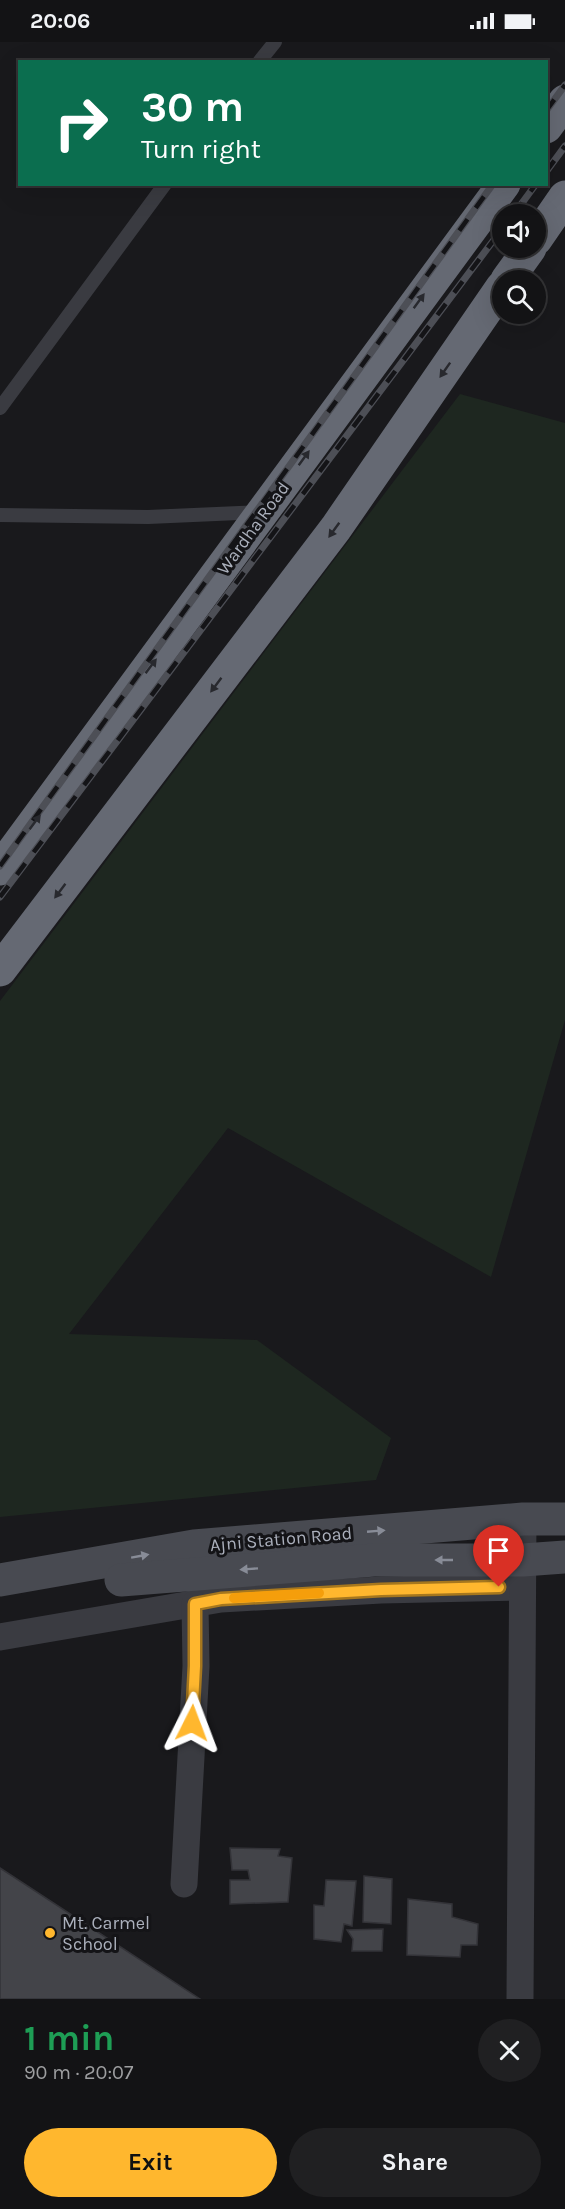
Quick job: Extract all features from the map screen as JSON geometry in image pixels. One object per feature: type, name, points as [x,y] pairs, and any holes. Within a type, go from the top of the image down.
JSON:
[{"type":"highway","points":[[548,124],[565,101]]},
{"type":"highway","name":"Wardha Road","points":[[0,869],[265,512],[503,186]]},
{"type":"highway","points":[[546,225],[565,197]]},
{"type":"highway","points":[[0,970],[336,528],[492,302]]},
{"type":"main road","name":"Ajni Station Road","points":[[0,1580],[194,1546],[523,1519],[565,1519]]},
{"type":"main road","name":"Ajni Station Road","points":[[0,1596],[165,1575],[374,1560],[522,1574],[565,1557]]},
{"type":"street","points":[[520,1999],[523,1519]]},
{"type":"street","points":[[0,1636],[221,1599],[381,1590],[522,1574]]},
{"type":"street","points":[[184,1884],[195,1666],[195,1604]]},
{"type":"lane","points":[[261,60],[275,42]]},
{"type":"lane","points":[[0,408],[164,186]]},
{"type":"lane","points":[[0,515],[148,517],[265,512]]},
{"type":"shaded area","points":[[460,394],[565,423],[565,1020],[491,1277],[228,1128],[69,1334],[257,1340],[391,1438],[376,1480],[0,1517],[0,1001]]},
{"type":"building","points":[[230,1848],[280,1849],[278,1856],[292,1858],[288,1902],[230,1904],[230,1880],[250,1880],[248,1870],[232,1870]]},
{"type":"building","name":"Mt. Carmel School","points":[[0,1868],[200,1999],[0,1999]]},
{"type":"building","points":[[364,1876],[392,1879],[391,1924],[363,1922]]},
{"type":"building","points":[[326,1880],[356,1881],[352,1926],[344,1924],[341,1942],[314,1939],[314,1905],[324,1906]]},
{"type":"building","points":[[408,1899],[452,1904],[452,1917],[478,1924],[477,1945],[461,1945],[460,1957],[407,1955]]},
{"type":"building","points":[[383,1929],[382,1951],[352,1951],[353,1939],[347,1930]]},
{"type":"railway","points":[[548,108],[565,85]]},
{"type":"railway","points":[[548,169],[565,146]]},
{"type":"railway","points":[[0,866],[492,186]]},
{"type":"railway","points":[[521,204],[535,186]]},
{"type":"railway","points":[[0,897],[492,242]]},
{"type":"slow traffic","points":[[234,1598],[319,1593]]},
{"type":"place","name":"Mt. Carmel School","points":[[50,1933]]},
{"type":"route","points":[[192,1723],[195,1604],[221,1599],[381,1590],[499,1587]]}]
